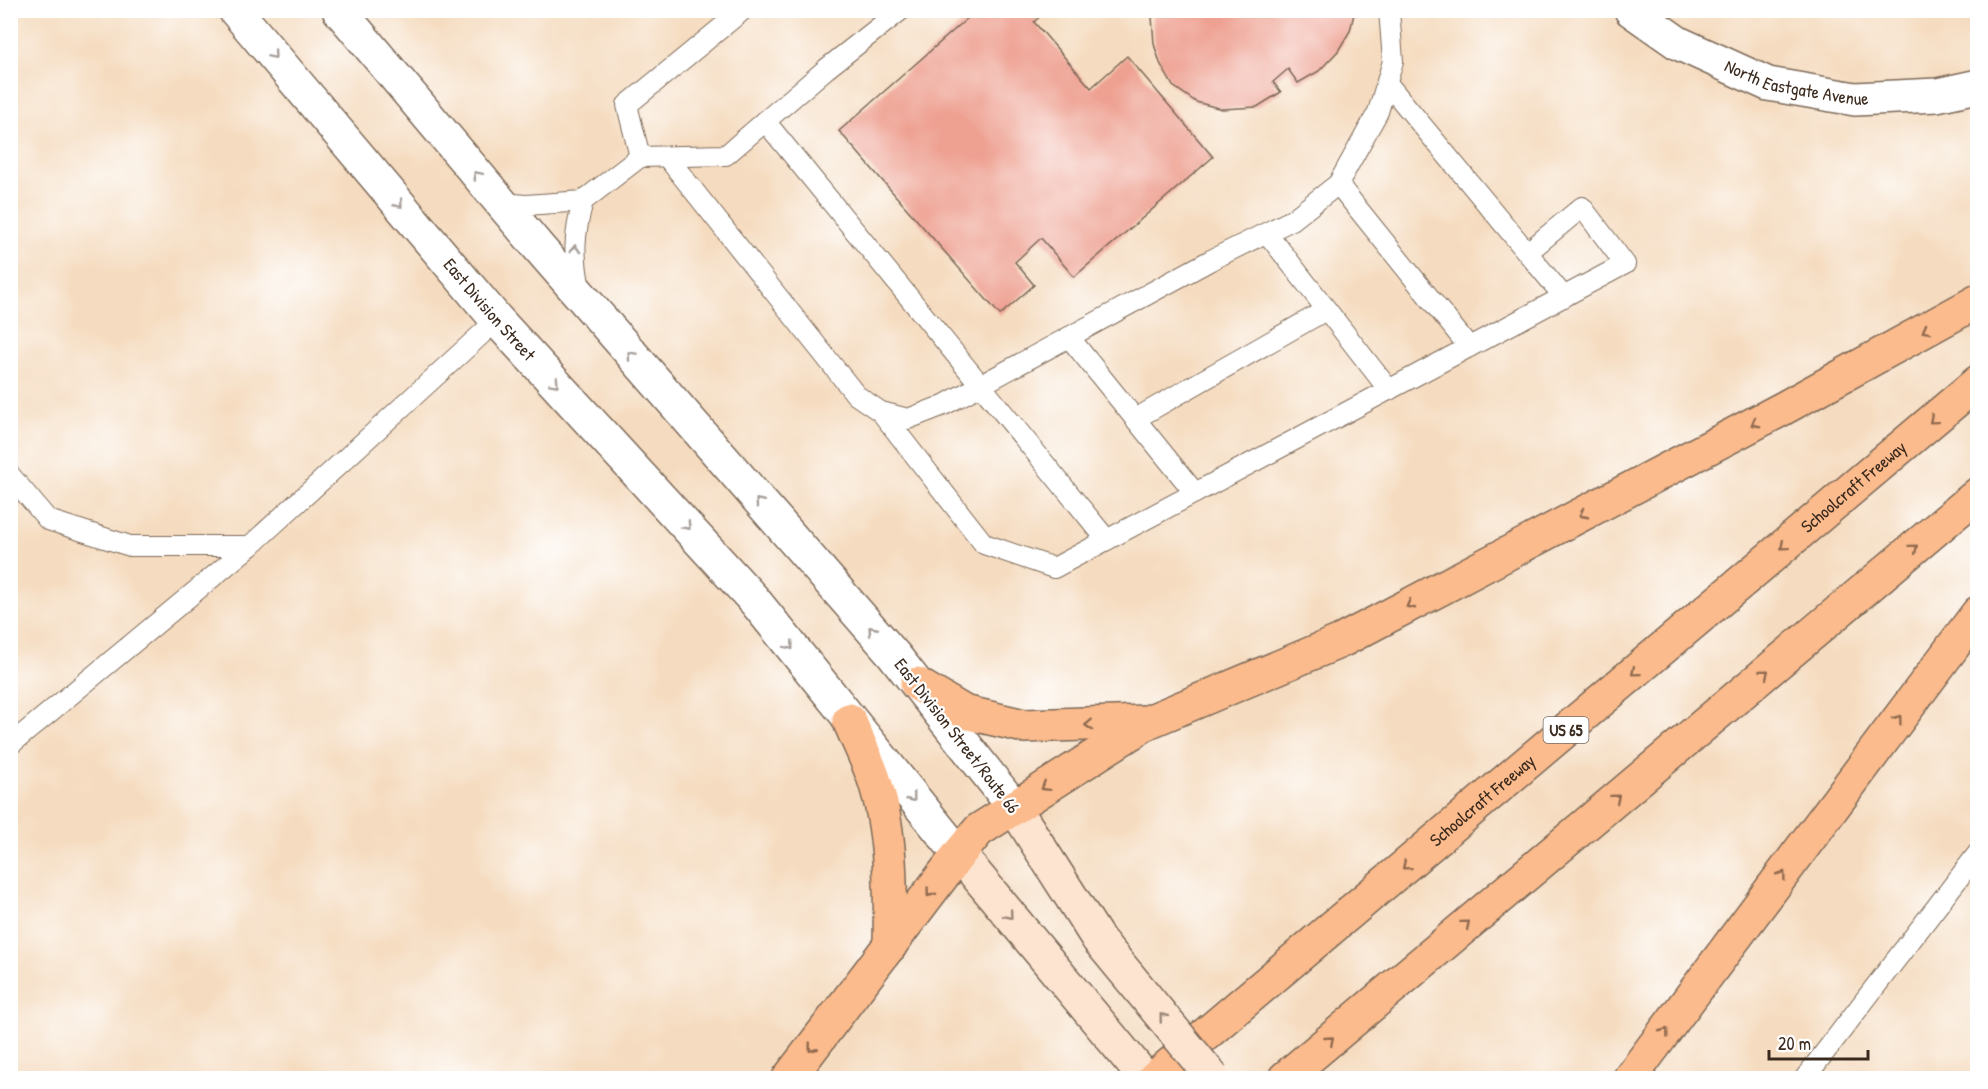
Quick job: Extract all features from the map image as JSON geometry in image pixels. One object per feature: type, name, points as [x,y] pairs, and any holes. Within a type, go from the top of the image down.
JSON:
[{"type":"highway","points":[[789,1078],[958,854],[979,830],[1014,807],[1148,722],[1341,641],[1782,409],[1977,301]]},
{"type":"highway","name":"Schoolcraft Freeway","points":[[1154,1078],[1977,382]]},
{"type":"highway","points":[[1285,1078],[1977,494]]},
{"type":"highway","points":[[1630,1078],[1977,613]]},
{"type":"highway","points":[[917,684],[964,712],[1024,726],[1148,722]]},
{"type":"highway","points":[[849,720],[873,777],[885,828],[892,881],[890,946]]},
{"type":"main road","name":"East Division Street/Route 66","points":[[1014,807],[1098,939],[1213,1078]]},
{"type":"main road","points":[[958,854],[1145,1078]]},
{"type":"street","name":"East Division Street","points":[[235,10],[497,320],[754,600],[849,720]]},
{"type":"street","points":[[339,10],[582,297]]},
{"type":"street","name":"North Eastgate Avenue","points":[[1631,10],[1677,43],[1768,84],[1855,99],[1937,95],[1977,86]]},
{"type":"street","name":"East Division Street/Route 66","points":[[582,297],[917,684],[1014,807]]},
{"type":"street","points":[[849,720],[958,854]]},
{"type":"lane","points":[[640,157],[627,105],[743,10]]},
{"type":"lane","points":[[501,203],[526,205],[583,201],[640,157],[726,155],[901,10]]},
{"type":"lane","points":[[881,412],[908,419],[944,405],[1292,220],[1338,184],[1378,112],[1387,83],[1393,61],[1389,10]]},
{"type":"lane","points":[[1387,83],[1564,297]]},
{"type":"lane","points":[[765,121],[1107,540]]},
{"type":"lane","points":[[667,157],[856,395],[881,412],[984,544],[1054,568],[1625,264],[1582,207],[1528,252]]},
{"type":"lane","points":[[1338,184],[1469,347]]},
{"type":"lane","points":[[582,297],[573,255],[583,201]]},
{"type":"lane","points":[[1267,232],[1389,390]]},
{"type":"lane","points":[[1136,419],[1326,310]]},
{"type":"lane","points":[[10,745],[250,546],[497,320]]},
{"type":"lane","points":[[1069,337],[1195,493]]},
{"type":"lane","points":[[10,475],[48,520],[130,546],[250,546]]},
{"type":"lane","points":[[1805,1078],[1977,853]]},
{"type":"building","points":[[977,10],[1047,10],[1034,22],[1091,88],[1127,56],[1213,157],[1074,277],[1041,238],[1015,262],[1034,285],[1000,315],[839,131]]},
{"type":"building","points":[[1160,10],[1351,10],[1354,14],[1350,31],[1338,51],[1319,71],[1298,83],[1288,69],[1273,82],[1281,92],[1257,107],[1222,109],[1196,102],[1173,86],[1160,63],[1154,44],[1152,17]]}]
